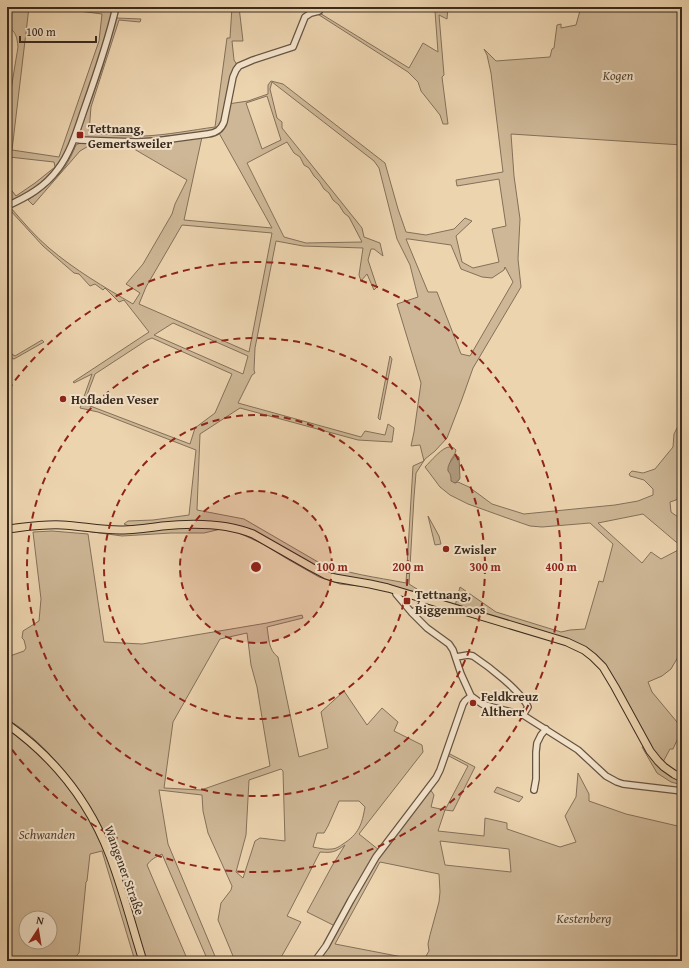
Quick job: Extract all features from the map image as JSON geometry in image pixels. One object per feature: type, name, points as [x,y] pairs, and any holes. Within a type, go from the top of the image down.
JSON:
[{"type":"main road","points":[[7,529],[48,525],[121,530],[184,525],[230,527],[253,534],[326,575],[396,591],[573,644],[584,650],[598,662],[607,673],[654,756],[664,767],[682,778]]},
{"type":"main road","name":"Wangener Straße","points":[[7,724],[31,742],[53,763],[86,806],[110,855],[143,961]]},
{"type":"street","points":[[7,206],[36,191],[63,163],[74,139],[105,51],[116,7]]},
{"type":"street","points":[[74,139],[137,142],[156,141],[216,132],[224,122],[233,77],[239,66],[292,47],[305,17],[311,13],[319,12]]},
{"type":"street","points":[[396,591],[396,594],[412,613],[429,629],[450,644],[456,657],[459,670],[471,696],[482,704],[524,715],[578,750],[606,776],[617,782],[682,791]]},
{"type":"street","points":[[412,613],[421,606],[424,599]]},
{"type":"street","points":[[456,657],[468,655],[473,656],[508,683],[528,707],[524,715]]},
{"type":"street","points":[[315,961],[326,946],[376,857],[436,778],[463,704],[471,696]]},
{"type":"street","points":[[534,790],[536,779],[537,743],[546,729]]},
{"type":"green space","points":[[17,7],[29,7],[12,150],[59,157],[99,41],[102,14],[48,7],[90,7],[106,10],[107,7],[113,7],[105,40],[75,133],[60,163],[35,187],[7,203],[7,114],[18,47],[16,35],[7,27],[7,13],[10,13]],"holes":[[[9,157],[54,162],[55,167],[16,196],[9,187]]]},
{"type":"green space","points":[[232,7],[239,7],[243,41],[232,41],[234,60],[237,65],[222,122],[218,128],[207,132],[139,139],[89,138],[83,137],[79,134],[102,69],[116,18],[141,19],[140,22],[119,20],[91,107],[89,132],[144,136],[171,134],[215,127],[227,38],[230,38]]},
{"type":"green space","points":[[431,7],[444,10],[445,7],[448,7],[447,19],[439,15],[444,75],[442,77],[448,124],[443,124],[440,115],[421,91],[418,82],[408,72],[316,13],[318,12],[409,68],[423,43],[438,52],[435,11]]},
{"type":"green space","name":"Kogen","points":[[581,7],[682,7],[682,145],[511,134],[514,176],[520,219],[518,259],[521,287],[473,368],[447,438],[425,459],[424,461],[416,473],[409,584],[417,589],[414,591],[409,591],[367,580],[333,574],[311,564],[250,529],[234,525],[129,527],[124,524],[128,521],[153,520],[189,515],[196,450],[98,412],[80,408],[92,374],[74,383],[73,382],[149,332],[124,300],[119,302],[105,288],[103,290],[95,284],[90,286],[79,274],[74,273],[43,246],[9,209],[11,208],[39,239],[69,264],[133,304],[140,293],[126,284],[143,264],[172,214],[175,204],[187,180],[129,146],[90,145],[80,151],[33,205],[28,200],[47,186],[60,173],[68,162],[76,145],[80,143],[202,137],[184,220],[272,228],[219,133],[228,104],[248,101],[268,94],[268,85],[271,81],[283,84],[385,163],[406,232],[426,235],[454,229],[465,218],[472,221],[456,236],[462,262],[473,268],[499,262],[492,229],[506,226],[499,179],[457,186],[456,180],[503,172],[491,73],[484,49],[496,61],[550,57],[552,49],[554,48],[557,25],[561,24],[561,28],[576,25]],"holes":[[[272,82],[374,161],[379,168],[397,239],[410,265],[418,297],[397,304],[421,383],[411,446],[420,445],[424,461],[413,466],[406,583],[339,570],[318,562],[244,519],[197,510],[200,434],[240,408],[358,440],[392,442],[394,428],[388,424],[385,435],[365,431],[361,437],[238,403],[252,375],[255,373],[255,348],[276,241],[303,246],[363,248],[359,275],[361,281],[367,274],[374,290],[377,287],[368,260],[371,249],[374,249],[383,256],[380,243],[364,237],[362,228],[282,128],[282,122],[277,118],[270,89]],[[267,96],[281,140],[262,149],[246,103]],[[287,142],[294,153],[300,157],[304,165],[309,168],[324,189],[349,217],[362,242],[306,243],[284,237],[247,163]],[[182,225],[272,233],[249,352],[139,304],[146,287]],[[406,239],[451,245],[461,269],[482,277],[492,278],[504,270],[505,267],[513,282],[470,356],[461,354],[437,292],[428,292]],[[173,323],[248,356],[243,374],[154,335]],[[152,338],[232,374],[215,413],[195,428],[190,444],[84,403],[95,374]]]},
{"type":"green space","points":[[42,340],[44,342],[14,359],[7,356],[7,351],[15,356]]},
{"type":"green space","points":[[390,356],[392,359],[380,420],[378,418]]},
{"type":"green space","points":[[682,413],[682,492],[676,500],[670,502],[671,512],[682,520],[682,547],[643,514],[598,523],[642,563],[651,552],[661,559],[682,548],[682,650],[671,669],[662,676],[648,682],[652,692],[682,728],[682,737],[678,738],[673,749],[670,749],[663,762],[652,749],[635,718],[586,648],[455,606],[460,587],[496,612],[561,632],[585,629],[599,581],[603,582],[613,544],[590,523],[542,527],[530,526],[468,504],[450,495],[440,487],[425,467],[444,449],[447,447],[453,447],[456,450],[450,465],[452,481],[469,487],[492,504],[524,514],[615,505],[638,501],[653,495],[653,489],[644,480],[630,476],[629,474],[632,471],[643,473],[655,469],[673,447],[674,434],[681,420]]},
{"type":"green space","points":[[428,516],[439,536],[441,544],[435,545]]},
{"type":"green space","points":[[186,527],[221,529],[204,533],[171,533],[122,536],[78,530],[78,529]]},
{"type":"green space","points":[[52,531],[88,534],[104,642],[142,644],[267,623],[302,615],[303,618],[267,627],[272,651],[278,657],[299,757],[328,748],[321,712],[344,691],[367,725],[382,708],[398,722],[394,731],[422,745],[423,752],[359,834],[379,850],[335,926],[307,912],[345,845],[334,852],[320,852],[287,916],[301,922],[279,961],[237,961],[233,956],[218,920],[221,903],[231,890],[232,886],[208,833],[203,811],[202,795],[159,790],[168,844],[217,961],[208,961],[162,854],[147,865],[188,961],[146,961],[90,808],[63,770],[43,747],[20,727],[7,719],[7,657],[24,651],[26,648],[22,638],[23,631],[39,621],[41,599],[33,532]],"holes":[[[247,633],[251,665],[257,687],[270,766],[201,790],[164,788],[173,722],[220,639]],[[281,769],[283,771],[285,841],[260,838],[255,841],[243,878],[236,872],[246,835],[249,780]],[[339,801],[359,801],[365,807],[363,819],[359,828],[348,840],[333,849],[313,847],[317,833],[324,833]]]},
{"type":"green space","points":[[239,533],[252,536],[292,559],[359,586],[340,584],[319,577],[263,544]]},
{"type":"green space","name":"Schwanden","points":[[7,727],[28,743],[59,774],[82,805],[105,850],[114,874],[140,961],[135,961],[102,851],[90,854],[79,953],[76,961],[21,961],[17,958],[7,957]]},
{"type":"green space","points":[[645,746],[682,780],[682,785],[671,782],[657,773],[642,747]]},
{"type":"green space","points":[[448,753],[475,767],[453,811],[445,810],[468,766],[447,755]]},
{"type":"green space","name":"Kestenberg","points":[[578,773],[589,794],[589,801],[626,814],[682,827],[682,961],[423,961],[360,961],[337,957],[337,961],[330,961],[323,957],[320,961],[316,961],[371,867],[430,789],[434,795],[431,807],[445,810],[438,831],[484,836],[485,818],[507,823],[507,829],[560,847],[576,842],[565,816],[576,797]],"holes":[[[440,841],[509,849],[511,872],[445,865]],[[380,862],[439,874],[439,902],[428,944],[429,951],[423,961],[335,944]]]},
{"type":"green space","points":[[497,787],[523,797],[519,802],[494,792]]},
{"type":"shaded area","points":[[455,455],[459,457],[460,478],[455,483],[451,481],[448,467]]},
{"type":"place","name":"Tettnang, Gemertsweiler","points":[[80,135]]},
{"type":"place","name":"Hofladen Veser","points":[[63,399]]},
{"type":"place","name":"Zwisler","points":[[446,549]]},
{"type":"place","name":"Tettnang, Biggenmoos","points":[[407,601]]},
{"type":"place","name":"Feldkreuz Altherr","points":[[473,703]]}]
